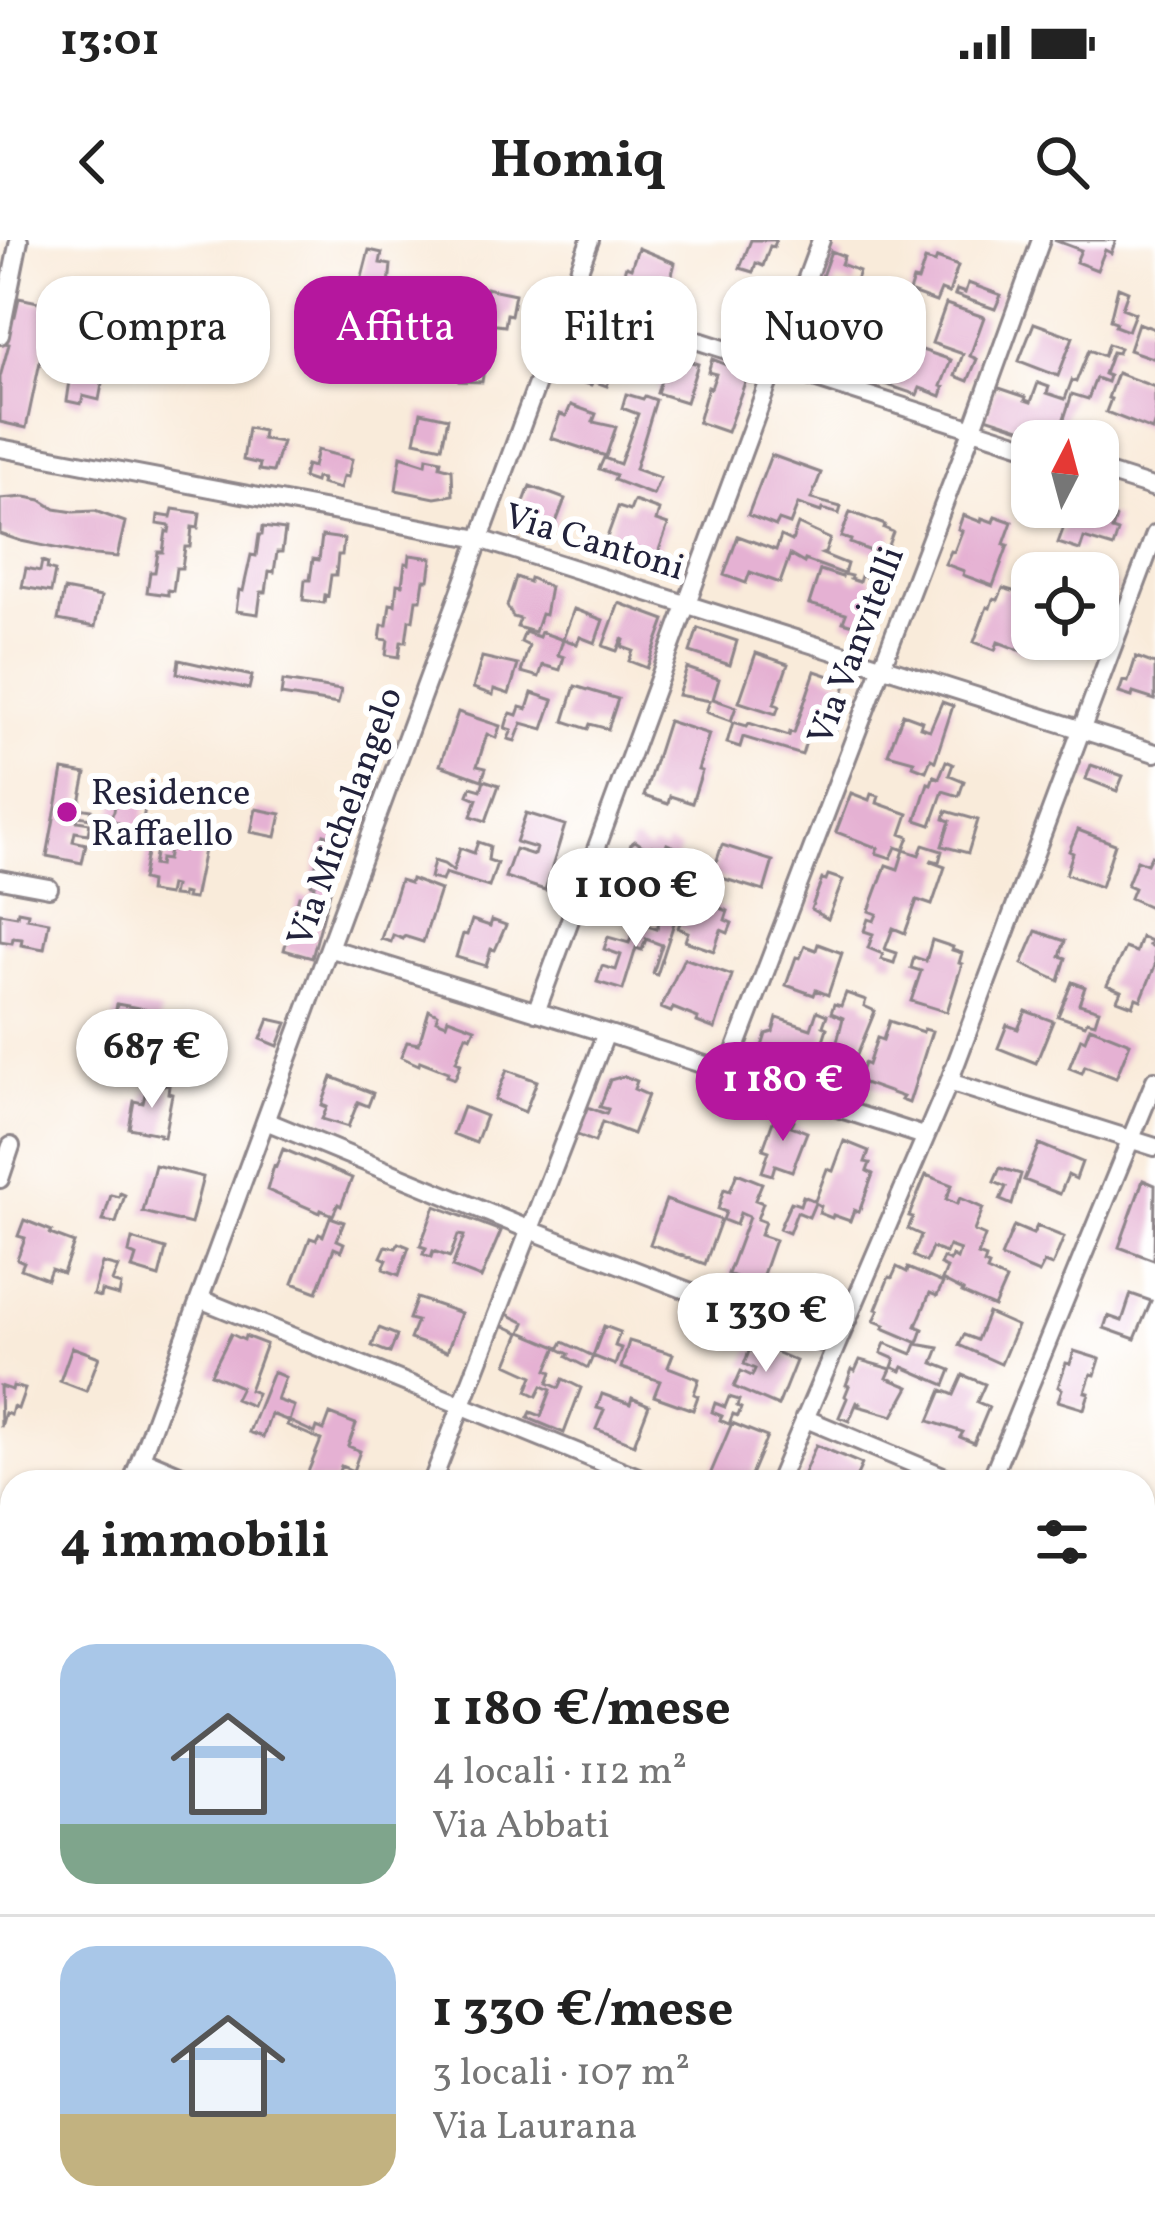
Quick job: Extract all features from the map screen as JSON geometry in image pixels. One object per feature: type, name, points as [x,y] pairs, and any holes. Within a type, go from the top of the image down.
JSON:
[{"type":"street","points":[[0,335],[19,240]]},
{"type":"street","name":"Via Michelangelo","points":[[576,276],[590,240]]},
{"type":"street","points":[[808,276],[821,240]]},
{"type":"street","name":"Via Vanvitelli","points":[[727,1072],[1041,240]]},
{"type":"street","name":"Via Michelangelo","points":[[136,1470],[536,384]]},
{"type":"street","points":[[536,1012],[769,384]]},
{"type":"street","points":[[838,384],[1011,441]]},
{"type":"street","name":"Via Cantoni","points":[[0,448],[480,538],[1155,753]]},
{"type":"street","points":[[1119,477],[1155,488]]},
{"type":"street","points":[[783,1470],[949,1082],[1155,533]]},
{"type":"street","points":[[0,879],[49,888]]},
{"type":"street","points":[[329,948],[924,1136]]},
{"type":"street","points":[[437,1470],[605,1033]]},
{"type":"street","points":[[995,1470],[1155,1080]]},
{"type":"street","points":[[949,1082],[1155,1147]]},
{"type":"street","points":[[266,1121],[530,1230],[834,1346]]},
{"type":"street","points":[[0,1179],[11,1146]]},
{"type":"street","points":[[200,1299],[621,1470]]},
{"type":"street","points":[[804,1418],[928,1470]]},
{"type":"street","points":[[141,1458],[170,1470]]},
{"type":"building","points":[[751,240],[776,240],[763,266],[756,263],[753,272],[740,268]]},
{"type":"building","points":[[1054,240],[1116,240],[1111,253],[1105,250],[1097,270],[1076,262],[1081,250]]},
{"type":"building","points":[[638,248],[675,263],[672,276],[623,276],[626,266],[631,268]]},
{"type":"building","points":[[369,250],[382,253],[380,263],[391,265],[390,276],[362,276]]},
{"type":"building","points":[[831,251],[844,256],[841,264],[859,271],[857,276],[822,276]]},
{"type":"building","points":[[937,258],[958,266],[949,293],[941,290],[936,302],[926,298],[926,276],[920,276],[925,260],[935,263]]},
{"type":"building","points":[[968,283],[1001,295],[995,309],[955,295],[957,290],[965,293]]},
{"type":"building","points":[[1118,287],[1128,291],[1122,308],[1135,313],[1128,331],[1110,320]]},
{"type":"building","points":[[497,290],[515,294],[505,326],[497,325]]},
{"type":"building","points":[[19,298],[36,302],[36,381],[26,428],[0,422],[0,377],[11,315],[15,316]]},
{"type":"building","points":[[946,304],[984,317],[970,356],[977,359],[968,381],[955,376],[963,354],[932,343]]},
{"type":"building","points":[[1034,323],[1073,337],[1058,376],[1019,361]]},
{"type":"building","points":[[1138,323],[1155,329],[1155,359],[1129,350]]},
{"type":"building","points":[[1108,344],[1120,348],[1112,352],[1104,374],[1109,376],[1107,382],[1096,378],[1088,399],[1072,394],[1064,420],[1011,420],[1011,425],[986,417],[996,387],[1031,402],[1038,383],[1049,387],[1047,393],[1065,399],[1089,350],[1104,356]]},
{"type":"building","points":[[926,351],[951,360],[941,396],[920,388],[917,395],[885,384],[926,384]]},
{"type":"building","points":[[712,359],[721,363],[721,384],[744,384],[727,432],[698,422],[716,374],[708,372]]},
{"type":"building","points":[[1117,373],[1155,387],[1152,430],[1106,412]]},
{"type":"building","points":[[70,384],[102,384],[99,400],[83,396],[81,404],[67,401]]},
{"type":"building","points":[[660,384],[692,384],[686,402],[657,393]]},
{"type":"building","points":[[626,394],[656,400],[635,469],[660,478],[653,495],[599,469],[604,458],[620,464],[638,414],[622,408]]},
{"type":"building","points":[[571,405],[596,414],[593,422],[616,427],[606,456],[551,438],[560,414],[566,416]]},
{"type":"building","points":[[421,412],[448,418],[442,447],[415,441]]},
{"type":"building","points":[[248,428],[263,431],[262,439],[282,442],[273,472],[243,460]]},
{"type":"building","points":[[317,450],[352,459],[340,489],[321,484],[322,479],[303,478],[306,465],[313,467]]},
{"type":"building","points":[[771,455],[821,473],[811,499],[841,507],[839,514],[798,504],[790,524],[779,520],[776,526],[748,515]]},
{"type":"building","points":[[401,456],[426,464],[427,457],[441,460],[440,466],[452,469],[453,495],[435,498],[396,490]]},
{"type":"building","points":[[530,486],[565,499],[554,528],[532,524],[534,521],[519,515]]},
{"type":"building","points":[[25,497],[55,509],[95,511],[125,522],[117,557],[83,554],[0,534],[0,499]]},
{"type":"building","points":[[634,501],[659,510],[656,521],[668,525],[655,561],[605,543],[618,507],[630,511]]},
{"type":"building","points":[[173,509],[200,513],[198,528],[192,527],[190,547],[185,547],[182,568],[176,568],[173,591],[168,590],[168,595],[147,592],[150,572],[155,572],[170,526],[157,524],[158,515],[171,517]]},
{"type":"building","points":[[850,512],[893,532],[884,556],[841,537]]},
{"type":"building","points":[[963,515],[981,522],[982,518],[993,522],[995,516],[1011,522],[993,586],[945,564],[962,531],[958,529]]},
{"type":"building","points":[[798,524],[830,539],[822,554],[847,564],[844,574],[790,555],[780,583],[750,572],[746,583],[724,575],[738,536],[776,550],[781,536],[792,541]]},
{"type":"building","points":[[263,527],[285,530],[282,552],[277,552],[274,572],[269,571],[258,614],[236,611],[239,590],[243,591]]},
{"type":"building","points":[[1063,528],[1118,532],[1113,547],[1084,538],[1080,550],[1058,543]]},
{"type":"building","points":[[322,536],[344,539],[324,603],[303,600],[313,559],[319,560]]},
{"type":"building","points":[[410,555],[432,558],[429,580],[424,580],[421,600],[416,600],[399,657],[386,655],[388,640],[380,639],[382,625],[387,625],[390,604],[395,605],[397,584],[402,585]]},
{"type":"building","points":[[42,561],[55,571],[51,592],[22,587],[26,568],[40,571]]},
{"type":"building","points":[[820,570],[859,582],[861,576],[872,579],[870,586],[874,587],[860,627],[843,622],[846,614],[809,604]]},
{"type":"building","points":[[516,577],[550,587],[545,615],[541,614],[535,632],[517,627],[520,619],[507,606]]},
{"type":"building","points":[[1003,588],[1011,590],[1011,647],[998,642],[995,650],[974,642],[987,607],[998,600]]},
{"type":"building","points":[[64,590],[101,597],[95,627],[58,620]]},
{"type":"building","points":[[619,603],[665,620],[647,668],[629,661],[633,651],[622,647],[622,639],[617,651],[603,646]]},
{"type":"building","points":[[574,609],[603,620],[595,643],[580,637],[577,644],[563,639]]},
{"type":"building","points":[[698,628],[737,641],[730,665],[690,652]]},
{"type":"building","points":[[525,632],[563,640],[560,670],[543,665],[539,677],[521,672],[529,646],[521,642]]},
{"type":"building","points":[[756,653],[788,664],[774,704],[779,706],[776,714],[739,702]]},
{"type":"building","points":[[482,657],[518,665],[509,694],[494,689],[493,695],[473,688]]},
{"type":"building","points":[[1136,657],[1155,664],[1155,700],[1119,693]]},
{"type":"building","points":[[179,660],[252,676],[249,689],[177,673]]},
{"type":"building","points":[[687,668],[719,679],[713,699],[736,707],[731,721],[706,712],[710,701],[678,695]]},
{"type":"building","points":[[815,671],[847,682],[833,723],[838,725],[835,733],[811,725],[802,755],[743,737],[740,747],[727,743],[733,722],[789,736],[794,733]]},
{"type":"building","points":[[283,681],[341,690],[338,704],[281,695]]},
{"type":"building","points":[[575,686],[618,699],[608,729],[564,721]]},
{"type":"building","points":[[532,693],[553,700],[543,729],[522,723],[515,741],[508,739],[512,730],[505,728],[508,718],[511,713],[517,715],[520,707],[527,709]]},
{"type":"building","points":[[942,702],[953,706],[935,761],[931,759],[926,771],[913,766],[914,761],[888,754],[903,714],[922,721],[920,727],[930,730]]},
{"type":"building","points":[[458,712],[500,726],[496,738],[487,734],[477,766],[486,768],[482,780],[440,765]]},
{"type":"building","points":[[668,721],[709,734],[692,803],[670,796],[668,804],[644,796]]},
{"type":"building","points":[[946,761],[953,764],[949,775],[964,781],[959,796],[943,791],[931,825],[916,820],[928,783],[934,776],[939,778]]},
{"type":"building","points":[[1091,765],[1123,776],[1117,791],[1086,779]]},
{"type":"building","name":"Residence Raffaello","points":[[63,770],[86,774],[79,808],[92,810],[91,818],[78,816],[77,821],[90,823],[88,834],[75,832],[73,841],[86,844],[82,863],[47,856]]},
{"type":"building","points":[[484,780],[499,785],[486,821],[471,816],[477,799],[468,795],[471,787],[481,790]]},
{"type":"building","points":[[117,793],[121,800],[129,800],[130,793],[147,796],[140,837],[123,834],[125,826],[115,821],[104,828]]},
{"type":"building","points":[[851,793],[869,800],[871,794],[879,796],[877,803],[908,814],[901,834],[909,837],[904,850],[896,847],[891,858],[836,832]]},
{"type":"building","points":[[256,809],[281,814],[276,837],[251,832]]},
{"type":"building","points":[[946,811],[978,820],[968,853],[942,846],[950,821],[944,819]]},
{"type":"building","points":[[526,813],[565,825],[545,890],[505,877],[515,849],[534,855],[536,848],[516,842]]},
{"type":"building","points":[[1078,830],[1115,844],[1101,887],[1066,874]]},
{"type":"building","points":[[324,834],[344,840],[312,958],[284,950],[299,896],[311,899]]},
{"type":"building","points":[[192,836],[202,838],[200,850],[204,850],[194,899],[182,893],[182,897],[172,896],[174,886],[170,885],[168,895],[149,892],[150,882],[142,880],[149,842],[157,844],[153,865],[159,866],[160,859],[167,860],[170,845],[187,847]]},
{"type":"building","points":[[635,841],[650,851],[652,846],[665,850],[667,844],[680,849],[671,872],[691,879],[685,894],[666,886],[682,895],[679,904],[670,901],[667,912],[643,908],[646,902],[634,897],[635,892],[617,889],[621,871],[630,874],[635,861],[626,858]]},
{"type":"building","points":[[478,842],[490,846],[488,860],[497,863],[489,887],[445,873],[442,881],[430,878],[434,861],[453,871],[460,848],[474,853]]},
{"type":"building","points":[[722,845],[773,861],[764,891],[712,875]]},
{"type":"building","points":[[923,845],[942,851],[939,862],[931,862],[945,867],[932,905],[917,900],[905,933],[893,928],[885,949],[897,953],[894,963],[868,948],[873,934],[864,931],[868,919],[874,921],[877,914],[869,911],[886,865],[898,869],[904,850],[919,855]]},
{"type":"building","points":[[1155,857],[1155,909],[1130,898],[1134,888],[1127,885],[1137,860],[1147,864]]},
{"type":"building","points":[[828,875],[843,880],[828,919],[811,909]]},
{"type":"building","points":[[411,879],[440,890],[423,942],[393,935],[391,942],[381,939],[400,880],[410,883]]},
{"type":"building","points":[[688,901],[728,911],[725,920],[732,923],[728,933],[721,930],[714,951],[685,941],[688,932],[678,928]]},
{"type":"building","points":[[18,911],[49,922],[44,949],[21,945],[22,939],[0,941],[0,913],[17,916]]},
{"type":"building","points":[[662,912],[676,917],[657,975],[653,973],[662,945],[646,939],[642,950],[636,948],[623,990],[597,982],[602,966],[616,970],[621,955],[604,949],[608,937],[629,943],[636,922],[657,929]]},
{"type":"building","points":[[472,920],[506,925],[486,966],[456,957]]},
{"type":"building","points":[[1036,931],[1065,941],[1059,981],[1022,964]]},
{"type":"building","points":[[1141,937],[1155,947],[1155,966],[1141,1000],[1136,998],[1133,1006],[1117,1000],[1121,991],[1107,985],[1125,948],[1136,952]]},
{"type":"building","points":[[932,940],[962,953],[947,1012],[911,1001],[921,971],[911,968],[914,957],[926,961]]},
{"type":"building","points":[[818,944],[842,953],[828,995],[786,985],[796,957],[800,958],[805,946],[816,950]]},
{"type":"building","points":[[684,958],[732,975],[715,1029],[673,1008],[671,1012],[661,1008]]},
{"type":"building","points":[[1072,982],[1085,987],[1079,1004],[1099,1010],[1095,1023],[1085,1025],[1058,1016]]},
{"type":"building","points":[[846,993],[866,1000],[864,1006],[875,1011],[852,1067],[833,1058],[843,1018],[831,1013],[834,1004],[841,1006]]},
{"type":"building","points":[[117,1004],[160,1012],[151,1061],[121,1056],[118,1069],[90,1064],[93,1050],[108,1052]]},
{"type":"building","points":[[429,1010],[446,1024],[448,1018],[475,1028],[471,1037],[466,1035],[455,1079],[448,1072],[401,1057],[407,1042],[419,1044]]},
{"type":"building","points":[[817,1011],[827,1015],[820,1050],[828,1052],[820,1077],[787,1063],[783,1067],[758,1059],[777,1018],[811,1029]]},
{"type":"building","points":[[1026,1011],[1053,1021],[1036,1063],[998,1048],[1007,1025],[1018,1029]]},
{"type":"building","points":[[269,1019],[287,1023],[278,1046],[261,1039]]},
{"type":"building","points":[[889,1021],[932,1031],[909,1103],[858,1081]]},
{"type":"building","points":[[1090,1027],[1130,1043],[1116,1078],[1085,1066],[1082,1073],[1069,1068]]},
{"type":"building","points":[[507,1070],[537,1081],[525,1112],[495,1100]]},
{"type":"building","points":[[624,1076],[637,1081],[634,1089],[648,1095],[633,1134],[602,1122],[595,1142],[572,1133],[582,1105],[606,1114],[608,1109],[600,1107],[610,1080]]},
{"type":"building","points":[[332,1077],[373,1093],[368,1106],[358,1102],[348,1127],[322,1119]]},
{"type":"building","points":[[154,1083],[169,1086],[172,1094],[164,1137],[129,1128],[134,1101],[143,1103],[146,1090],[152,1092]]},
{"type":"building","points":[[463,1107],[486,1116],[476,1143],[453,1134]]},
{"type":"building","points":[[776,1113],[807,1132],[792,1171],[775,1165],[772,1175],[762,1172],[769,1151],[763,1149]]},
{"type":"building","points":[[844,1141],[869,1151],[865,1162],[870,1163],[867,1171],[873,1174],[859,1212],[854,1210],[850,1221],[832,1218],[819,1213],[821,1206],[815,1203],[809,1217],[797,1212],[789,1233],[779,1229],[791,1202],[800,1205],[803,1196],[815,1201]]},
{"type":"building","points":[[1039,1144],[1082,1162],[1076,1179],[1068,1175],[1060,1194],[1024,1180]]},
{"type":"building","points":[[283,1149],[352,1178],[333,1215],[267,1190]]},
{"type":"building","points":[[155,1165],[203,1177],[191,1224],[143,1212]]},
{"type":"building","points":[[1000,1168],[1021,1174],[1012,1205],[1000,1200],[1006,1187],[994,1182]]},
{"type":"building","points":[[737,1173],[762,1183],[755,1200],[763,1203],[757,1219],[765,1222],[760,1235],[775,1240],[759,1286],[728,1274],[749,1217],[740,1213],[736,1225],[723,1220],[726,1212],[718,1209],[724,1189],[730,1191]]},
{"type":"building","points":[[926,1175],[952,1185],[946,1199],[957,1204],[960,1198],[983,1208],[974,1231],[985,1236],[978,1255],[986,1258],[987,1271],[1006,1280],[994,1307],[942,1280],[947,1268],[940,1265],[943,1258],[957,1259],[960,1250],[949,1246],[946,1253],[932,1248],[926,1262],[913,1256],[921,1235],[908,1229],[913,1217],[909,1216]]},
{"type":"building","points":[[1143,1180],[1155,1185],[1154,1260],[1119,1247]]},
{"type":"building","points":[[111,1195],[119,1197],[125,1195],[116,1223],[103,1221]]},
{"type":"building","points":[[666,1200],[721,1220],[705,1264],[650,1244]]},
{"type":"building","points":[[435,1206],[501,1231],[481,1278],[452,1267],[464,1236],[458,1235],[450,1257],[433,1251],[431,1257],[423,1254],[426,1248],[420,1246]]},
{"type":"building","points":[[330,1217],[344,1222],[337,1240],[344,1243],[341,1251],[334,1248],[317,1292],[293,1283],[310,1238],[323,1236]]},
{"type":"building","points":[[24,1220],[74,1243],[63,1273],[51,1269],[47,1279],[21,1269],[24,1262],[17,1259],[25,1238],[18,1236]]},
{"type":"building","points":[[1014,1226],[1033,1234],[1037,1226],[1064,1237],[1052,1266],[1044,1263],[1039,1273],[1001,1257]]},
{"type":"building","points":[[132,1239],[166,1249],[159,1277],[132,1269],[136,1256],[129,1253]]},
{"type":"building","points":[[399,1243],[409,1247],[399,1275],[383,1269],[387,1260],[381,1257],[386,1246],[396,1248]]},
{"type":"building","points":[[102,1263],[118,1267],[112,1282],[121,1285],[119,1296],[101,1291],[100,1297],[93,1295]]},
{"type":"building","points":[[897,1267],[943,1283],[937,1296],[930,1293],[916,1326],[923,1329],[918,1343],[874,1321]]},
{"type":"building","points":[[1131,1294],[1151,1301],[1135,1339],[1104,1328],[1108,1316],[1122,1321]]},
{"type":"building","points":[[417,1298],[461,1313],[447,1352],[410,1339],[417,1321],[409,1319]]},
{"type":"building","points":[[988,1313],[1017,1326],[1001,1364],[959,1345],[964,1335],[977,1340]]},
{"type":"building","points":[[507,1314],[525,1323],[521,1332],[557,1347],[547,1370],[552,1372],[548,1383],[559,1388],[563,1379],[581,1388],[564,1433],[528,1418],[531,1412],[541,1416],[551,1390],[542,1386],[537,1396],[527,1391],[533,1376],[507,1364],[520,1333],[502,1325]]},
{"type":"building","points":[[604,1326],[620,1332],[615,1365],[593,1356]]},
{"type":"building","points":[[379,1328],[397,1335],[390,1353],[372,1346]]},
{"type":"building","points":[[231,1334],[266,1344],[249,1390],[257,1393],[252,1406],[235,1399],[241,1387],[211,1374]]},
{"type":"building","points":[[629,1341],[673,1354],[668,1367],[699,1379],[693,1410],[654,1396],[660,1381],[621,1368]]},
{"type":"building","points":[[563,1342],[593,1356],[588,1368],[559,1349]]},
{"type":"building","points":[[885,1343],[912,1354],[916,1344],[939,1348],[933,1363],[951,1370],[945,1385],[892,1367],[895,1359],[881,1353]]},
{"type":"building","points":[[72,1347],[99,1357],[86,1391],[60,1381]]},
{"type":"building","points":[[764,1347],[796,1361],[778,1406],[734,1387],[741,1371],[752,1376],[755,1369],[744,1364],[750,1349],[762,1354]]},
{"type":"building","points":[[1074,1351],[1100,1359],[1085,1392],[1089,1393],[1084,1409],[1058,1401],[1062,1389],[1058,1387]]},
{"type":"building","points":[[860,1360],[891,1369],[887,1378],[909,1387],[893,1416],[857,1402],[849,1421],[839,1417],[847,1398],[846,1385]]},
{"type":"building","points":[[273,1372],[285,1377],[277,1400],[294,1406],[289,1421],[271,1414],[263,1437],[249,1432]]},
{"type":"building","points":[[963,1375],[985,1384],[977,1402],[989,1407],[974,1443],[960,1437],[963,1432],[929,1421],[942,1390],[954,1395]]},
{"type":"building","points":[[0,1386],[25,1389],[18,1409],[13,1407],[11,1415],[5,1413],[1,1427]]},
{"type":"building","points":[[602,1394],[649,1405],[634,1444],[596,1429],[604,1410],[597,1408]]},
{"type":"building","points":[[729,1397],[739,1400],[741,1408],[729,1424],[712,1412],[715,1403],[725,1407]]},
{"type":"building","points":[[330,1414],[356,1424],[348,1446],[360,1451],[353,1470],[341,1466],[340,1470],[309,1470],[321,1440],[287,1425],[289,1421],[315,1433],[317,1427],[324,1430]]},
{"type":"building","points":[[732,1423],[767,1437],[753,1470],[712,1470]]},
{"type":"building","points":[[816,1445],[862,1464],[859,1470],[805,1470]]},
{"type":"place","name":"Residence Raffaello","points":[[67,812]]}]
